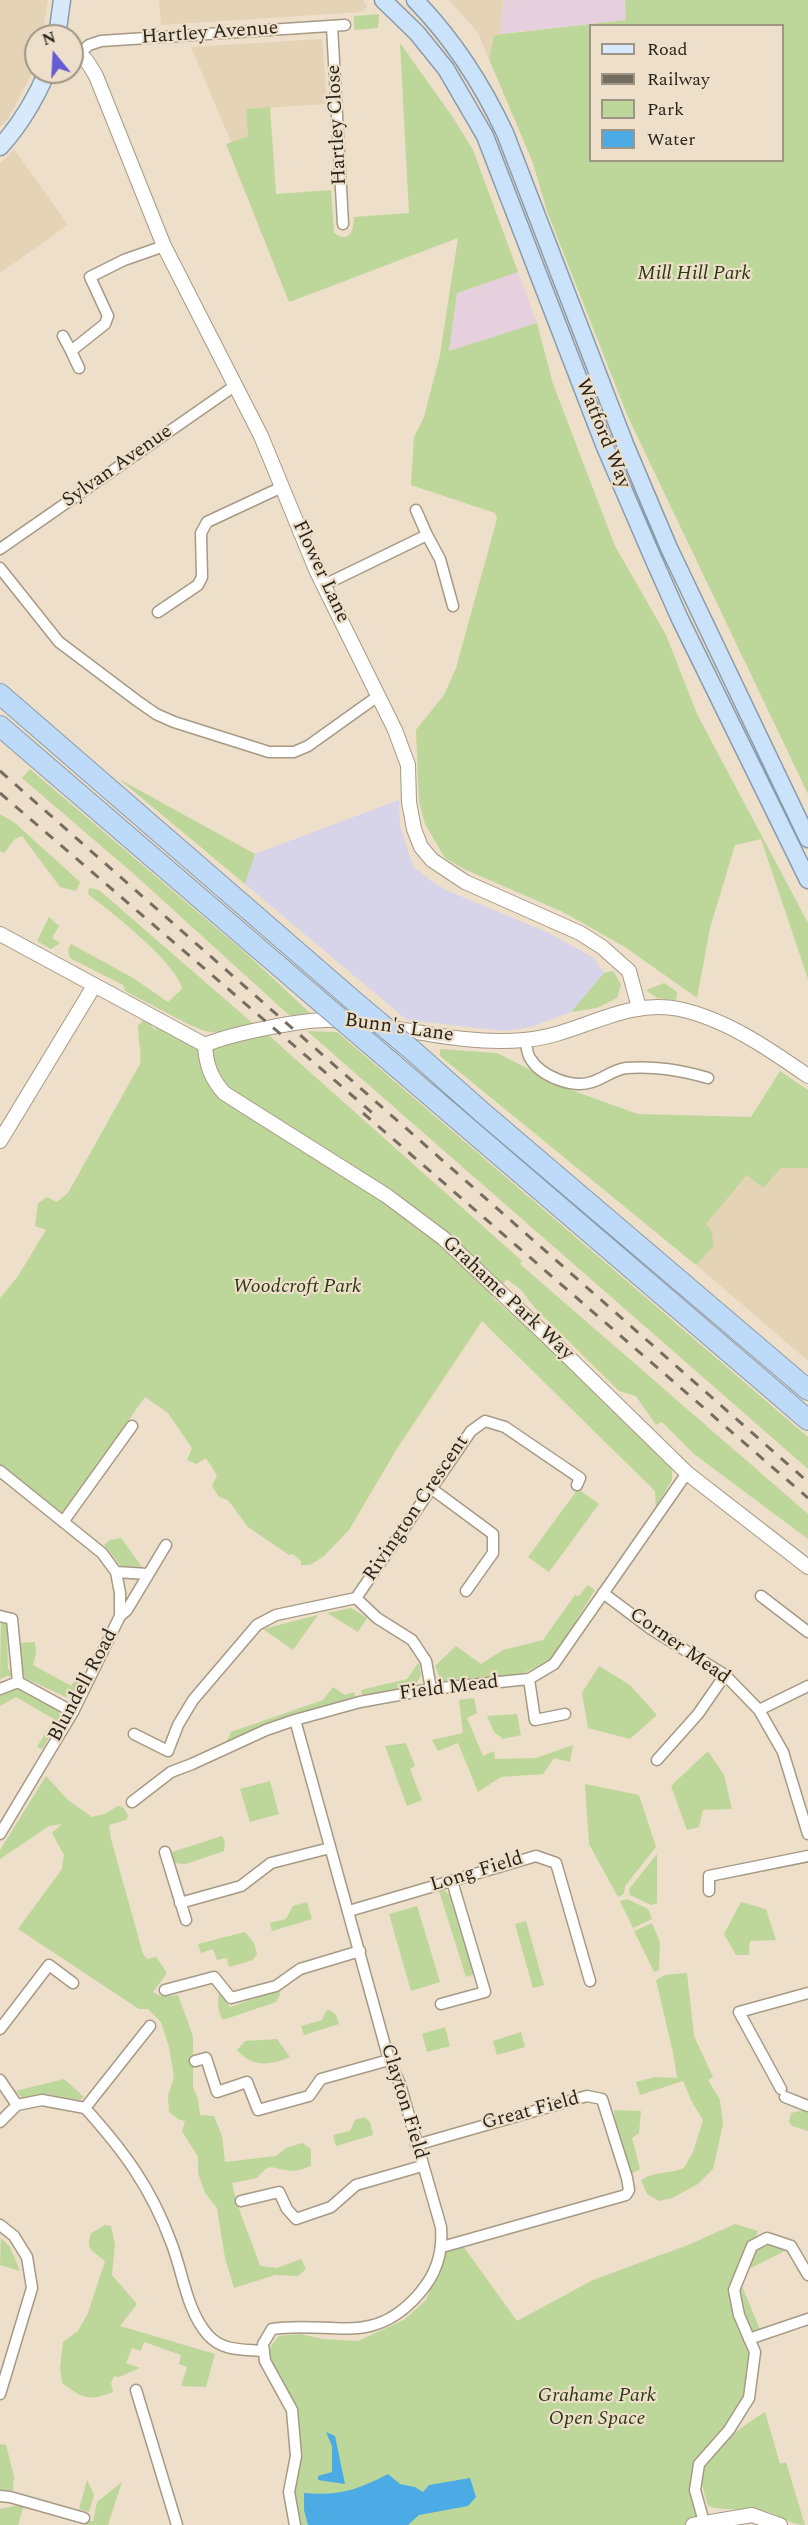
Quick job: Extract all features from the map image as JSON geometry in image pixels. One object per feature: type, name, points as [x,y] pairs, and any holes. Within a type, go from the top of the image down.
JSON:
[{"type":"highway","name":"Watford Way","points":[[383,0],[417,33],[446,69],[485,136],[605,447],[652,556],[680,619],[808,880]]},
{"type":"highway","name":"Watford Way","points":[[415,0],[441,27],[460,55],[488,97],[505,133],[625,444],[669,548],[808,839]]},
{"type":"highway","points":[[0,694],[483,1113],[808,1390]]},
{"type":"highway","points":[[0,726],[808,1420]]},
{"type":"main road","points":[[59,24],[62,0]]},
{"type":"main road","points":[[0,147],[19,125],[34,102],[42,84]]},
{"type":"street","name":"Hartley Avenue","points":[[84,48],[101,41],[345,25]]},
{"type":"street","name":"Hartley Close","points":[[332,26],[344,224]]},
{"type":"street","name":"Flower Lane","points":[[84,58],[96,76],[164,246],[261,436],[324,585],[405,754],[411,817],[417,838],[424,851],[438,866],[465,882],[580,933],[602,946],[629,971],[639,1008]]},
{"type":"street","points":[[71,351],[108,320],[107,312],[90,277],[124,260],[164,246]]},
{"type":"street","points":[[63,336],[79,368]]},
{"type":"street","name":"Sylvan Avenue","points":[[0,549],[236,386]]},
{"type":"street","points":[[158,612],[198,585],[202,577],[201,533],[207,522],[282,487]]},
{"type":"street","points":[[416,510],[440,559],[453,606]]},
{"type":"street","points":[[324,585],[427,535]]},
{"type":"street","points":[[0,568],[59,642],[156,714],[174,722],[269,752],[294,753],[308,746],[378,696]]},
{"type":"street","points":[[0,934],[205,1045]]},
{"type":"street","points":[[0,1141],[94,986]]},
{"type":"street","name":"Bunn's Lane","points":[[205,1045],[220,1039],[305,1022],[329,1020],[455,1037],[525,1040],[550,1035],[600,1017],[639,1008],[677,1009],[706,1018],[763,1046],[808,1076]]},
{"type":"street","points":[[525,1040],[530,1058],[542,1070],[554,1077],[577,1084],[591,1083],[611,1071],[648,1067],[674,1068],[708,1078]]},
{"type":"street","name":"Grahame Park Way","points":[[205,1045],[206,1060],[211,1074],[224,1093],[387,1196],[443,1238],[550,1338],[687,1473],[808,1567]]},
{"type":"street","name":"Rivington Crescent","points":[[430,1689],[426,1661],[412,1640],[377,1618],[356,1598],[471,1431],[485,1421],[505,1427],[580,1478],[577,1485]]},
{"type":"street","points":[[63,1522],[132,1426]]},
{"type":"street","points":[[0,1471],[102,1553],[116,1572],[148,1574]]},
{"type":"street","name":"Field Mead","points":[[132,1802],[181,1766],[192,1764],[266,1730],[295,1720],[360,1702],[430,1689],[529,1679],[554,1664],[687,1473]]},
{"type":"street","points":[[432,1489],[493,1534],[493,1553],[466,1591]]},
{"type":"street","points":[[120,1616],[166,1545]]},
{"type":"street","name":"Blundell Road","points":[[0,1834],[73,1712],[120,1616],[120,1593],[116,1572]]},
{"type":"street","name":"Corner Mead","points":[[603,1593],[651,1629],[725,1675],[759,1710],[783,1752],[803,1798],[808,1834]]},
{"type":"street","points":[[761,1596],[808,1632]]},
{"type":"street","points":[[134,1734],[168,1751],[178,1725],[193,1700],[257,1624],[276,1616],[356,1598]]},
{"type":"street","points":[[0,1616],[12,1619],[18,1682]]},
{"type":"street","points":[[657,1760],[698,1714],[725,1675]]},
{"type":"street","points":[[529,1679],[535,1720],[565,1713]]},
{"type":"street","points":[[0,1689],[18,1682],[73,1712]]},
{"type":"street","points":[[759,1710],[808,1686]]},
{"type":"street","name":"Clayton Field","points":[[264,2356],[262,2344],[272,2329],[291,2327],[330,2330],[362,2329],[388,2320],[406,2309],[432,2280],[442,2247],[441,2227],[400,2084],[389,2060],[295,1720]]},
{"type":"street","points":[[180,1903],[241,1886],[272,1863],[330,1848]]},
{"type":"street","points":[[165,1852],[186,1920]]},
{"type":"street","name":"Long Field","points":[[349,1911],[536,1856],[556,1863],[590,1981]]},
{"type":"street","points":[[709,1891],[709,1876],[808,1856]]},
{"type":"street","points":[[441,2004],[485,1992],[452,1881]]},
{"type":"street","points":[[165,1990],[214,1977],[231,1998],[276,1986],[300,1969],[360,1951]]},
{"type":"street","points":[[0,2029],[49,1965],[73,1983]]},
{"type":"street","points":[[808,1993],[739,2012],[783,2093],[808,2106]]},
{"type":"street","points":[[85,2108],[150,2026]]},
{"type":"street","points":[[195,2061],[206,2058],[217,2092],[247,2082],[258,2110],[309,2096],[321,2079],[389,2060]]},
{"type":"street","points":[[0,2080],[17,2105]]},
{"type":"street","name":"Great Field","points":[[416,2145],[586,2096],[602,2099],[627,2178],[629,2190],[626,2195],[442,2247]]},
{"type":"street","points":[[0,2122],[17,2105],[42,2100],[85,2108],[145,2183],[172,2243],[194,2314],[209,2336],[227,2349],[264,2356],[292,2410],[296,2456],[289,2492],[296,2525]]},
{"type":"street","points":[[241,2201],[279,2192],[287,2209],[296,2219],[331,2207],[356,2185],[422,2166]]},
{"type":"street","points":[[0,2225],[14,2236],[27,2257],[32,2288],[0,2394]]},
{"type":"street","points":[[780,2525],[752,2515],[698,2523],[695,2490],[699,2464],[729,2430],[749,2398],[755,2352],[739,2315],[735,2290],[752,2246],[768,2238],[791,2246],[808,2275]]},
{"type":"street","points":[[749,2339],[808,2319]]},
{"type":"street","points":[[135,2390],[177,2525]]},
{"type":"street","points":[[0,2496],[84,2518]]},
{"type":"shaded area","points":[[0,0],[48,0],[44,24],[24,24],[24,84],[26,84],[8,119],[0,127]]},
{"type":"shaded area","points":[[159,0],[363,0],[367,6],[362,12],[161,25]]},
{"type":"shaded area","points":[[449,0],[504,0],[500,34],[494,35],[489,59],[478,33]]},
{"type":"shaded area","points":[[504,0],[625,0],[627,20],[500,34]]},
{"type":"shaded area","points":[[322,39],[327,104],[246,109],[248,136],[231,142],[191,47]]},
{"type":"shaded area","points":[[14,149],[68,225],[0,273],[0,164]]},
{"type":"shaded area","points":[[518,272],[537,323],[449,352],[457,293]]},
{"type":"shaded area","points":[[399,800],[400,826],[413,866],[430,880],[448,891],[549,933],[594,958],[604,973],[571,1012],[531,1027],[505,1031],[407,1020],[245,884],[255,854]]},
{"type":"shaded area","points":[[781,1168],[808,1168],[808,1361],[696,1265],[714,1246],[705,1224],[747,1175]]},
{"type":"green space","name":"Mill Hill Park","points":[[625,0],[808,0],[808,794],[628,417],[547,211],[533,163],[489,59],[494,35],[589,24],[589,162],[784,162],[784,24],[591,24],[626,20]]},
{"type":"green space","points":[[379,14],[378,28],[354,30],[354,16]]},
{"type":"green space","points":[[400,43],[473,150],[518,272],[457,293],[449,351],[537,323],[553,384],[615,546],[666,635],[697,714],[808,923],[808,979],[761,839],[735,845],[710,928],[697,998],[625,947],[563,912],[464,869],[445,858],[425,824],[419,802],[416,730],[444,695],[456,668],[497,519],[495,513],[411,485],[414,437],[424,417],[440,355],[458,238],[289,302],[226,144],[248,136],[246,109],[270,107],[276,194],[331,190],[334,233],[343,237],[352,231],[354,217],[409,213]]},
{"type":"green space","points":[[30,769],[249,956],[310,1013],[290,1016],[135,875],[22,778]]},
{"type":"green space","points":[[119,779],[255,854],[245,884]]},
{"type":"green space","points":[[0,814],[15,823],[80,882],[76,891],[60,887],[22,836],[15,839],[4,853],[0,851]]},
{"type":"green space","points":[[89,888],[99,890],[257,1027],[220,1033],[205,1031],[125,991],[123,985],[70,958],[68,950],[71,944],[133,978],[168,1002],[182,989],[169,966],[126,925],[88,894]]},
{"type":"green space","points":[[49,917],[59,926],[52,938],[60,943],[51,949],[37,941]]},
{"type":"green space","points":[[613,971],[621,984],[617,998],[597,1008],[571,1012],[604,973]]},
{"type":"green space","points":[[664,983],[677,992],[676,1000],[657,998],[646,990]]},
{"type":"green space","name":"Woodcroft Park","points":[[152,1015],[205,1045],[265,1032],[522,1261],[520,1264],[808,1514],[808,1539],[694,1454],[662,1422],[656,1425],[636,1396],[619,1391],[535,1308],[521,1290],[507,1279],[492,1297],[546,1345],[672,1467],[672,1480],[656,1507],[655,1491],[482,1321],[398,1447],[349,1530],[324,1556],[310,1565],[301,1565],[301,1561],[293,1554],[289,1555],[248,1527],[228,1500],[219,1497],[212,1486],[217,1475],[206,1458],[196,1464],[187,1460],[192,1448],[168,1413],[145,1397],[58,1519],[0,1471],[0,1298],[18,1276],[46,1230],[35,1226],[38,1203],[47,1197],[57,1202],[68,1193],[140,1064],[138,1026],[145,1018],[156,1031]]},
{"type":"green space","points":[[307,1031],[337,1032],[808,1437],[808,1469]]},
{"type":"green space","points":[[440,1049],[497,1053],[568,1089],[638,1114],[751,1117],[780,1071],[808,1090],[808,1168],[781,1168],[763,1188],[747,1175],[706,1224],[711,1230],[714,1246],[696,1265],[440,1056]]},
{"type":"green space","points":[[578,1489],[599,1504],[549,1572],[528,1557]]},
{"type":"green space","points":[[121,1538],[142,1567],[121,1566],[104,1545],[110,1540]]},
{"type":"green space","points":[[588,1585],[595,1590],[553,1658],[524,1673],[442,1682],[435,1666],[456,1646],[481,1664],[503,1650],[543,1640],[575,1595],[579,1596]]},
{"type":"green space","points":[[351,1608],[367,1618],[358,1632],[327,1613]]},
{"type":"green space","points":[[318,1615],[293,1650],[263,1629]]},
{"type":"green space","points":[[1,1620],[7,1623],[11,1631],[7,1634],[8,1668],[14,1677],[7,1676],[0,1679]]},
{"type":"green space","points":[[35,1642],[36,1654],[33,1665],[71,1686],[81,1671],[85,1674],[72,1695],[66,1697],[23,1677],[20,1643]]},
{"type":"green space","points":[[419,1662],[421,1676],[415,1685],[362,1696],[361,1690],[407,1679]]},
{"type":"green space","points":[[599,1666],[630,1685],[657,1715],[630,1739],[588,1728],[582,1693]]},
{"type":"green space","points":[[15,1686],[58,1709],[61,1718],[42,1749],[37,1747],[54,1719],[16,1697],[0,1706],[0,1693]]},
{"type":"green space","points":[[333,1687],[345,1695],[354,1692],[356,1698],[323,1707],[225,1745],[231,1732],[323,1700]]},
{"type":"green space","points":[[474,1698],[477,1713],[467,1718],[483,1756],[494,1751],[495,1759],[536,1758],[573,1745],[570,1762],[554,1758],[543,1774],[501,1777],[478,1792],[458,1743],[438,1751],[432,1740],[463,1733],[459,1700]]},
{"type":"green space","points":[[517,1714],[521,1735],[503,1739],[494,1732],[487,1716]]},
{"type":"green space","points":[[406,1743],[415,1766],[410,1769],[422,1800],[407,1806],[385,1746]]},
{"type":"green space","points":[[708,1751],[724,1775],[732,1809],[703,1810],[699,1827],[687,1830],[671,1786]]},
{"type":"green space","points":[[46,1776],[68,1800],[92,1817],[104,1814],[118,1806],[124,1808],[128,1816],[126,1820],[109,1825],[143,1954],[147,1959],[156,1957],[167,1973],[153,1992],[160,1996],[178,1995],[193,2036],[193,2087],[198,2099],[200,2115],[214,2116],[222,2136],[225,2162],[276,2156],[286,2148],[302,2143],[311,2149],[311,2166],[292,2171],[273,2167],[266,2169],[257,2178],[232,2183],[260,2266],[277,2268],[301,2259],[306,2269],[298,2276],[275,2275],[234,2288],[225,2258],[217,2208],[205,2193],[198,2173],[198,2157],[182,2131],[185,2121],[169,2112],[168,2096],[174,2077],[169,2047],[161,2022],[148,2009],[139,2009],[18,1929],[62,1869],[64,1855],[52,1833],[62,1824],[49,1826],[0,1859],[0,1850]]},
{"type":"green space","points":[[270,1781],[279,1814],[250,1822],[240,1789]]},
{"type":"green space","points":[[585,1784],[639,1795],[656,1847],[625,1886],[624,1894],[618,1897],[589,1844]]},
{"type":"green space","points":[[222,1836],[225,1841],[224,1851],[186,1864],[174,1863],[172,1852]]},
{"type":"green space","points":[[657,1854],[657,1903],[651,1905],[630,1895],[629,1889]]},
{"type":"green space","points":[[443,1889],[453,1898],[475,1974],[466,1977],[439,1891]]},
{"type":"green space","points":[[627,1899],[648,1909],[652,1919],[633,1928],[620,1901]]},
{"type":"green space","points":[[307,1902],[312,1919],[272,1931],[270,1923],[286,1919],[293,1906]]},
{"type":"green space","points":[[741,1902],[766,1909],[776,1940],[750,1941],[749,1955],[736,1955],[724,1934]]},
{"type":"green space","points":[[417,1906],[440,1982],[411,1991],[389,1914]]},
{"type":"green space","points":[[526,1921],[544,1985],[533,1988],[515,1924]]},
{"type":"green space","points":[[652,1923],[660,1942],[659,1970],[654,1972],[634,1931]]},
{"type":"green space","points":[[245,1932],[254,1943],[257,1954],[253,1960],[229,1967],[227,1958],[217,1960],[213,1949],[201,1953],[198,1944]]},
{"type":"green space","points":[[687,1973],[694,2036],[713,2077],[708,2080],[720,2100],[723,2124],[713,2169],[698,2184],[672,2198],[659,2201],[647,2194],[641,2180],[651,2175],[684,2168],[693,2152],[703,2120],[683,2081],[640,2095],[636,2082],[655,2077],[677,2078],[656,1980],[665,1975]]},
{"type":"green space","points":[[279,1990],[280,1995],[276,2002],[223,2020],[221,2017],[218,2007],[219,1992],[230,2007]]},
{"type":"green space","points":[[330,2010],[336,2015],[339,2024],[304,2035],[301,2026],[322,2020],[326,2011]]},
{"type":"green space","points":[[445,2027],[450,2046],[427,2052],[422,2034]]},
{"type":"green space","points":[[521,2032],[525,2047],[497,2055],[493,2041]]},
{"type":"green space","points":[[277,2039],[290,2057],[262,2063],[249,2060],[237,2050],[245,2041]]},
{"type":"green space","points":[[64,2079],[84,2097],[79,2100],[46,2094],[23,2099],[16,2091]]},
{"type":"green space","points":[[808,2109],[808,2131],[792,2126],[789,2122],[791,2113]]},
{"type":"green space","points":[[614,2110],[641,2111],[639,2133],[632,2138],[640,2169],[631,2174],[616,2130]]},
{"type":"green space","points":[[364,2117],[370,2122],[373,2135],[336,2146],[333,2135],[350,2131],[355,2120]]},
{"type":"green space","name":"Grahame Park Open Space","points":[[735,2224],[758,2231],[735,2288],[755,2353],[749,2399],[699,2463],[695,2492],[704,2522],[694,2525],[295,2525],[293,2409],[265,2361],[271,2346],[279,2336],[300,2334],[323,2339],[358,2341],[404,2320],[426,2300],[449,2242],[463,2246],[517,2321],[593,2280],[688,2245]]},
{"type":"green space","points":[[105,2225],[111,2226],[115,2245],[112,2275],[137,2304],[120,2326],[215,2354],[206,2387],[181,2386],[187,2367],[179,2364],[181,2355],[144,2342],[141,2351],[132,2348],[126,2363],[140,2368],[119,2377],[114,2376],[111,2383],[113,2392],[91,2398],[75,2392],[62,2383],[60,2368],[63,2342],[78,2331],[88,2313],[105,2261],[91,2250],[89,2239],[91,2233]]},
{"type":"green space","points":[[1,2238],[10,2247],[20,2271],[0,2265]]},
{"type":"green space","points":[[763,2244],[778,2245],[785,2251],[747,2270],[754,2251]]},
{"type":"green space","points":[[742,2286],[761,2332],[751,2335],[739,2298]]},
{"type":"green space","points":[[765,2412],[780,2464],[786,2462],[805,2525],[765,2511],[708,2506],[702,2483],[703,2472],[708,2462],[725,2442]]},
{"type":"green space","points":[[0,2444],[6,2445],[14,2477],[13,2490],[0,2491]]},
{"type":"green space","points":[[87,2480],[94,2495],[89,2512],[79,2509]]},
{"type":"green space","points":[[122,2482],[108,2525],[85,2525],[86,2521],[93,2521],[97,2502]]},
{"type":"green space","points":[[24,2505],[18,2525],[0,2525],[0,2509]]},
{"type":"water","points":[[326,2432],[335,2436],[345,2484],[318,2480],[318,2476],[332,2472],[332,2446]]},
{"type":"water","points":[[388,2474],[400,2484],[415,2487],[423,2492],[429,2485],[470,2478],[476,2497],[468,2506],[419,2515],[408,2525],[308,2525],[304,2510],[304,2493],[328,2494],[348,2491]]},
{"type":"railway","points":[[0,771],[808,1482]]},
{"type":"railway","points":[[0,793],[376,1116]]},
{"type":"railway","points":[[363,1113],[808,1498]]}]
